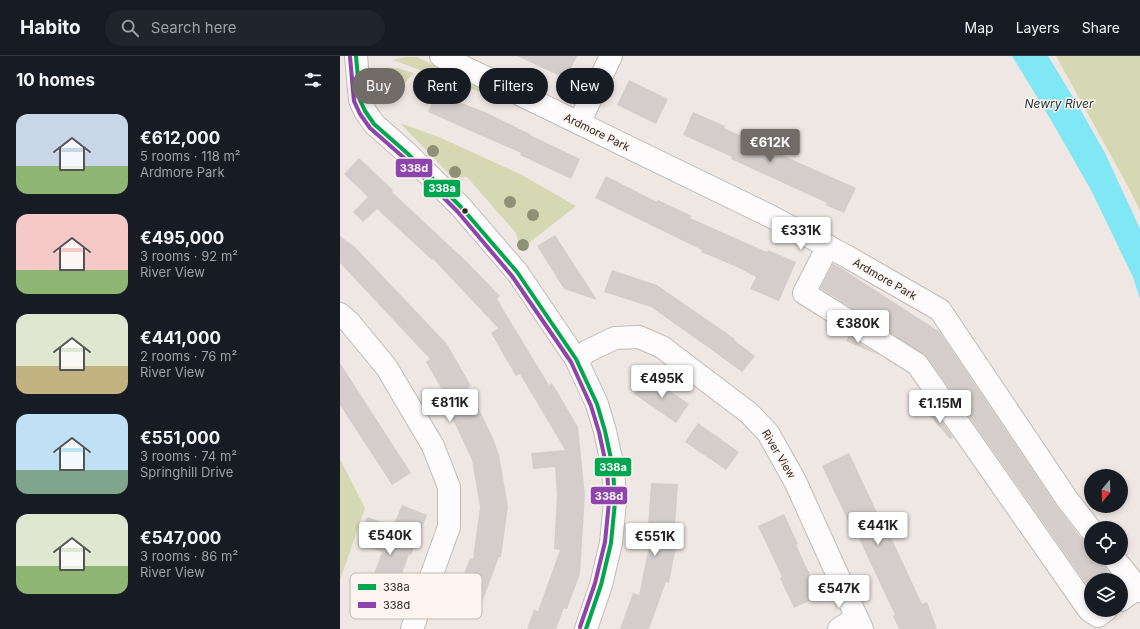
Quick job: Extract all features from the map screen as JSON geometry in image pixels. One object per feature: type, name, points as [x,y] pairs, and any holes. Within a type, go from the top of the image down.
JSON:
[{"type":"street","points":[[356,56],[360,100],[365,111],[374,124],[407,153],[461,207],[517,272],[576,360],[597,404],[605,431],[613,468],[615,502],[611,543],[601,585],[586,629]]},
{"type":"street","name":"Ardmore Park","points":[[441,56],[712,187],[828,246],[940,310],[1066,499],[1084,521]]},
{"type":"street","points":[[579,123],[611,56]]},
{"type":"street","points":[[828,246],[804,293],[918,364],[1084,603]]},
{"type":"street","points":[[340,314],[387,368],[433,446],[449,487],[449,527],[432,573]]},
{"type":"street","name":"River View","points":[[576,360],[588,351],[615,338],[639,337],[662,347],[749,413],[768,433],[796,481],[852,625]]},
{"type":"street","points":[[1118,565],[1133,593]]},
{"type":"street","points":[[412,629],[416,619]]},
{"type":"green space","points":[[1056,56],[1140,56],[1140,211],[1131,192]]},
{"type":"green space","points":[[405,57],[417,57],[439,68],[415,68],[393,60]]},
{"type":"green space","points":[[405,70],[413,73],[405,83]]},
{"type":"green space","points":[[471,83],[479,87],[479,92],[471,89]]},
{"type":"green space","points":[[400,123],[441,138],[520,174],[576,206],[520,250],[516,233],[467,177],[453,178]]},
{"type":"green space","points":[[340,459],[365,508],[340,580]]},
{"type":"water","name":"Newry River","points":[[1012,56],[1048,56],[1105,153],[1140,229],[1140,299],[1133,277],[1091,190]]},
{"type":"building","points":[[517,56],[577,56],[571,68],[556,68],[556,74],[548,71],[548,68],[543,68]]},
{"type":"building","points":[[629,80],[668,99],[656,124],[617,105]]},
{"type":"building","points":[[431,104],[464,104],[485,112],[580,159],[571,179],[520,155],[521,153],[428,112]]},
{"type":"building","points":[[693,112],[725,126],[724,128],[773,151],[856,188],[844,213],[826,205],[827,203],[731,159],[732,157],[683,135]]},
{"type":"building","points":[[359,158],[393,190],[392,192],[467,262],[500,296],[497,299],[549,385],[552,383],[578,427],[585,495],[580,574],[567,609],[564,608],[556,629],[527,629],[534,610],[538,611],[560,550],[554,549],[557,495],[555,467],[533,469],[531,453],[565,450],[520,374],[516,376],[491,333],[498,328],[433,259],[432,260],[377,209],[363,222],[353,212],[368,197],[344,174]]},
{"type":"building","points":[[606,176],[657,202],[658,200],[692,216],[690,218],[767,252],[768,250],[796,262],[779,301],[750,289],[756,277],[737,267],[701,252],[702,250],[595,198]]},
{"type":"building","points":[[555,235],[597,300],[564,289],[537,246]]},
{"type":"building","points":[[340,236],[355,247],[447,344],[471,386],[468,387],[493,438],[499,455],[508,507],[501,557],[499,557],[482,603],[482,573],[465,573],[470,558],[473,559],[480,507],[472,460],[448,409],[452,407],[426,362],[430,359],[340,263]]},
{"type":"building","points":[[833,263],[940,332],[1057,506],[1081,538],[1084,540],[1084,565],[1104,565],[1109,573],[1084,573],[1084,581],[927,357],[820,288]]},
{"type":"building","points":[[612,270],[657,285],[735,339],[734,340],[755,356],[742,372],[651,307],[604,292]]},
{"type":"building","points":[[849,336],[879,355],[846,341]]},
{"type":"building","points":[[340,363],[411,473],[392,485],[340,405]]},
{"type":"building","points":[[647,375],[689,404],[676,423],[634,394]]},
{"type":"building","points":[[934,410],[953,437],[950,439],[929,415]]},
{"type":"building","points":[[698,423],[739,452],[726,470],[685,442]]},
{"type":"building","points":[[849,453],[882,523],[884,522],[922,604],[927,602],[937,629],[899,629],[893,616],[895,615],[854,528],[852,529],[822,466]]},
{"type":"building","points":[[651,483],[678,484],[674,540],[678,541],[669,583],[666,582],[649,629],[620,629],[633,593],[639,595],[653,526],[648,526]]},
{"type":"building","points":[[402,505],[427,515],[411,555],[409,554],[402,573],[374,573],[382,552],[358,544],[367,517],[393,526]]},
{"type":"building","points":[[784,514],[798,544],[796,545],[820,596],[794,608],[780,578],[782,577],[758,526]]},
{"type":"transit line","name":"338a","points":[[356,56],[360,100],[365,111],[374,124],[407,153],[461,207],[517,272],[576,359],[597,404],[605,431],[613,468],[615,502],[611,543],[601,585],[586,629]]},
{"type":"transit line","name":"338d","points":[[350,57],[354,101],[360,114],[370,128],[403,157],[457,211],[512,276],[571,362],[591,406],[599,432],[607,469],[609,502],[605,542],[595,583],[580,627]]}]
